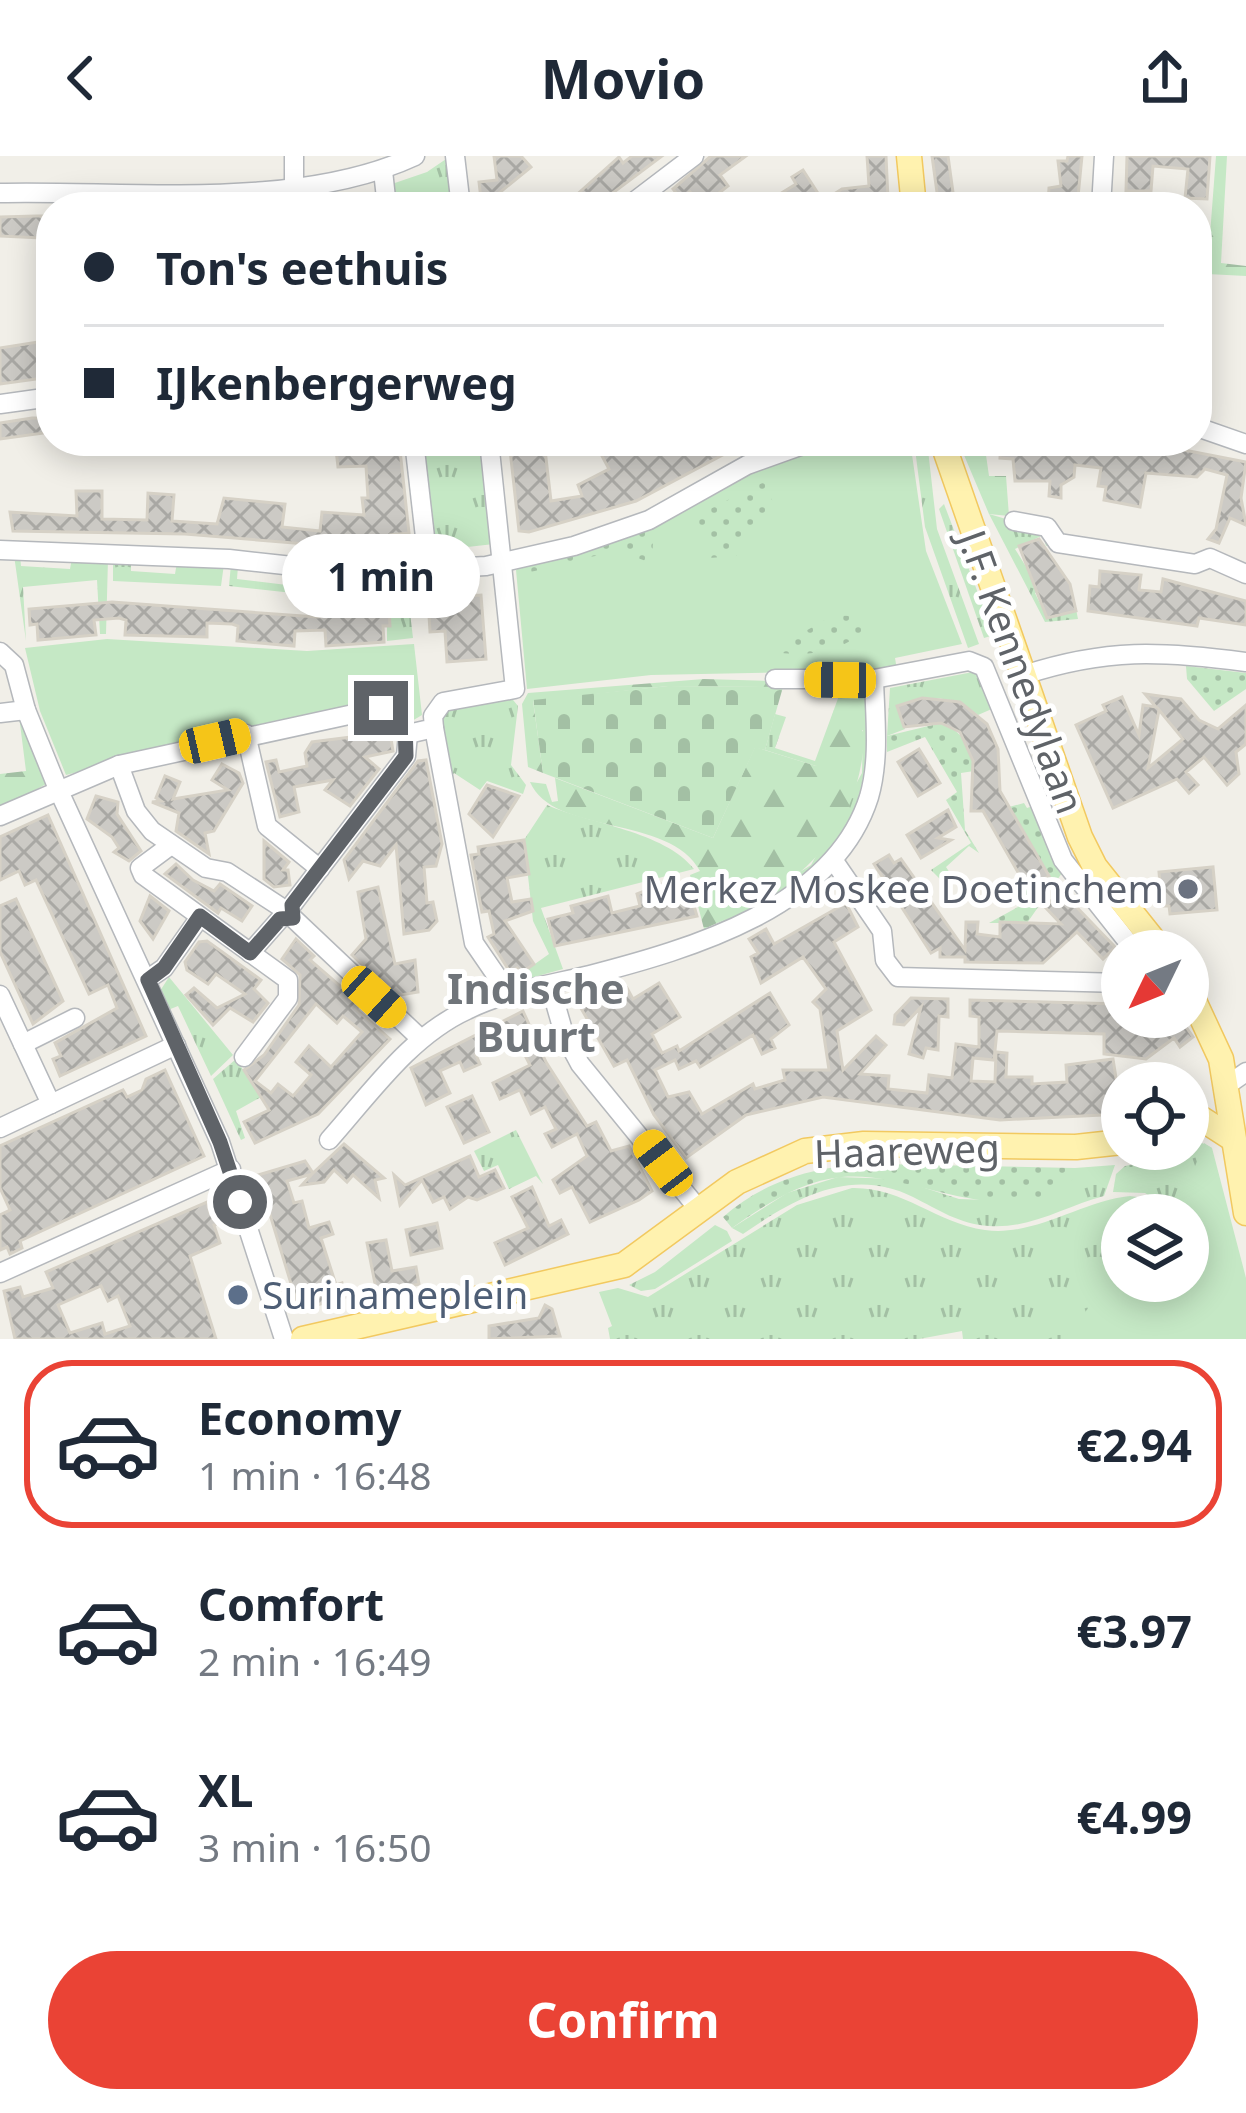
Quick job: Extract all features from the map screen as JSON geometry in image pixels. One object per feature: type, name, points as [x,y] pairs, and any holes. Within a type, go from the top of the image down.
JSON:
[{"type":"main road","points":[[909,156],[913,192]]},
{"type":"main road","name":"J.F. Kennedylaan","points":[[947,456],[1087,853],[1146,930]]},
{"type":"main road","points":[[1209,1028],[1236,1079],[1233,1139],[1246,1214]]},
{"type":"main road","points":[[1209,1098],[1236,1079]]},
{"type":"main road","points":[[1209,1124],[1233,1139]]},
{"type":"main road","name":"Haareweg","points":[[302,1339],[611,1269],[644,1254],[754,1173],[825,1147],[1101,1144]]},
{"type":"street","points":[[294,156],[294,190]]},
{"type":"street","points":[[98,192],[294,190],[383,171],[415,156]]},
{"type":"street","points":[[455,156],[459,192]]},
{"type":"street","points":[[647,192],[694,156]]},
{"type":"street","points":[[1102,192],[1104,156]]},
{"type":"street","points":[[383,171],[385,192]]},
{"type":"street","points":[[0,193],[36,193]]},
{"type":"street","points":[[0,404],[36,399]]},
{"type":"street","points":[[1212,432],[1246,444]]},
{"type":"street","points":[[416,456],[429,572]]},
{"type":"street","points":[[491,456],[518,683],[510,692],[443,702],[433,716],[474,943],[509,994]]},
{"type":"street","points":[[0,550],[230,559],[357,573],[429,572],[574,546],[649,520],[747,465],[772,456]]},
{"type":"street","points":[[1014,521],[1047,527],[1058,543],[1196,563],[1210,558],[1246,574]]},
{"type":"street","points":[[1024,675],[1139,650],[1246,662]]},
{"type":"street","points":[[0,652],[14,665],[26,710],[58,789],[230,1169],[284,1339]]},
{"type":"street","points":[[775,679],[874,679],[969,661],[985,668],[1064,860],[1119,930]]},
{"type":"street","points":[[329,1140],[421,1039],[466,1010],[509,994],[699,944],[800,888],[834,861],[856,825],[872,782],[874,679]]},
{"type":"street","points":[[0,816],[119,765],[381,708],[399,716],[408,734],[406,756],[250,953]]},
{"type":"street","points":[[0,713],[26,710]]},
{"type":"street","points":[[408,734],[434,728]]},
{"type":"street","points":[[246,734],[267,826],[320,869]]},
{"type":"street","points":[[119,765],[142,819],[171,845],[286,912],[421,1039]]},
{"type":"street","points":[[121,882],[144,873],[171,845]]},
{"type":"street","points":[[834,861],[882,931],[884,956],[898,976],[1101,982]]},
{"type":"street","points":[[144,873],[288,980],[288,998],[244,1057]]},
{"type":"street","points":[[148,980],[164,968],[200,916]]},
{"type":"street","points":[[550,985],[564,1034],[580,1064],[700,1211]]},
{"type":"street","points":[[0,995],[51,1104]]},
{"type":"street","points":[[23,1044],[74,1018]]},
{"type":"street","points":[[0,1128],[176,1046]]},
{"type":"street","points":[[0,1273],[230,1169]]},
{"type":"green space","points":[[1216,156],[1227,156],[1221,263],[1246,266],[1246,276],[1212,274]]},
{"type":"green space","points":[[449,157],[450,192],[390,192],[389,185],[427,172]]},
{"type":"green space","points":[[421,456],[484,456],[494,544],[432,551],[427,514],[432,509]]},
{"type":"green space","points":[[788,456],[912,456],[926,551],[962,644],[895,658],[897,670],[651,675],[527,689],[516,570]]},
{"type":"green space","points":[[916,456],[929,456],[937,529],[979,644],[968,648],[925,527]]},
{"type":"green space","points":[[964,456],[986,456],[989,476],[1006,476],[1009,516],[989,514]]},
{"type":"green space","points":[[764,482],[777,512],[756,528],[736,556],[709,558],[703,535],[682,523]]},
{"type":"green space","points":[[944,504],[994,635],[984,638],[939,509]]},
{"type":"green space","points":[[989,514],[1043,530],[1052,544],[1046,546],[1043,535],[1015,549],[1041,591],[1035,593],[1047,618],[1076,609],[1078,619],[1045,622]]},
{"type":"green space","points":[[661,518],[666,528],[653,540],[652,564],[635,557],[602,555],[517,574],[517,567]]},
{"type":"green space","points":[[14,555],[20,555],[21,566],[70,569],[72,558],[108,559],[106,634],[100,634],[97,580],[23,587],[26,641]]},
{"type":"green space","points":[[113,558],[131,559],[131,571],[175,574],[177,562],[224,564],[221,586],[113,581]]},
{"type":"green space","points":[[231,564],[238,566],[237,579],[287,585],[290,572],[318,576],[318,587],[348,590],[350,579],[370,580],[371,592],[399,592],[399,580],[406,579],[413,638],[387,641],[387,598],[311,602],[311,595],[229,586]]},
{"type":"green space","points":[[834,615],[849,616],[869,627],[847,643],[822,651],[770,651]]},
{"type":"green space","points":[[107,639],[307,651],[414,644],[422,715],[412,721],[401,708],[385,701],[268,723],[66,775],[40,711],[25,648]]},
{"type":"green space","points":[[1186,666],[1246,673],[1246,689],[1214,711],[1187,679]]},
{"type":"green space","points":[[973,672],[981,677],[994,708],[978,715],[949,700],[908,702],[897,706],[905,729],[887,736],[890,688]]},
{"type":"green space","points":[[704,679],[773,681],[774,687],[668,686],[533,701],[543,773],[528,767],[522,704],[528,693]]},
{"type":"green space","points":[[859,685],[867,694],[862,782],[838,840],[817,862],[791,883],[718,929],[715,925],[811,865],[862,773],[863,730],[816,766],[765,750],[775,714],[786,717],[775,748],[815,761],[840,693]]},
{"type":"green space","points":[[668,686],[783,687],[765,750],[755,748],[713,838],[543,773],[533,700]]},
{"type":"green space","points":[[509,695],[518,706],[511,765],[526,785],[523,794],[487,781],[480,790],[454,773],[449,781],[438,718],[443,710]]},
{"type":"green space","points":[[834,710],[865,733],[860,771],[836,831],[794,877],[704,929],[690,875],[700,871],[685,853],[639,832],[562,811],[543,799],[530,782],[546,784],[552,802],[558,801],[555,778],[713,838],[755,747],[816,766]]},
{"type":"green space","points":[[19,716],[46,784],[0,810],[0,774],[26,771]]},
{"type":"green space","points":[[941,723],[960,736],[971,756],[974,771],[961,773],[965,830],[979,853],[969,846],[946,867],[952,876],[944,883],[931,870],[971,843],[946,800],[957,792],[925,737],[887,752],[887,736]]},
{"type":"green space","points":[[1024,803],[1027,808],[1033,806],[1062,873],[1027,923],[989,923],[1018,907],[1012,896],[1048,876],[1009,807]]},
{"type":"green space","points":[[547,805],[646,837],[681,856],[694,869],[541,908],[563,969],[516,982],[515,978],[549,954],[533,921],[524,840]]},
{"type":"green space","points":[[169,977],[233,1055],[211,1076],[178,1006],[168,1010],[160,991]]},
{"type":"green space","points":[[236,1059],[261,1097],[236,1111],[245,1138],[241,1140],[213,1079]]},
{"type":"green space","points":[[516,1130],[543,1184],[536,1176],[509,1189],[498,1165],[484,1171],[474,1151]]},
{"type":"green space","points":[[1212,1148],[1246,1278],[1246,1339],[1064,1339],[1101,1292],[1101,1302],[1209,1302],[1209,1194],[1177,1194],[1192,1174],[1209,1170]]},
{"type":"green space","points":[[881,1164],[1075,1168],[1078,1174],[1052,1193],[1024,1201],[994,1202],[871,1178],[842,1177],[797,1189],[732,1228],[723,1217],[758,1192],[797,1176]]},
{"type":"green space","points":[[1075,1168],[1113,1170],[1105,1194],[1020,1224],[968,1222],[890,1188],[868,1185],[824,1190],[803,1198],[743,1234],[732,1228],[787,1193],[838,1177],[897,1179],[959,1199],[1015,1201]]},
{"type":"green space","points":[[1120,1170],[1197,1170],[1180,1194],[1113,1192]]},
{"type":"green space","points":[[852,1188],[870,1189],[967,1226],[1004,1231],[1101,1202],[1104,1302],[1076,1339],[963,1339],[962,1331],[919,1339],[610,1339],[608,1328],[612,1326],[599,1292],[618,1288],[648,1297],[797,1205]]},
{"type":"green space","points":[[715,1225],[727,1231],[732,1241],[655,1289],[641,1291],[629,1285],[655,1272]]},
{"type":"building","points":[[494,156],[521,156],[531,167],[500,192],[480,192],[479,182],[497,180]]},
{"type":"building","points":[[632,156],[662,156],[614,192],[580,192],[619,157],[623,163]]},
{"type":"building","points":[[711,156],[746,156],[720,175],[728,186],[720,192],[673,189]]},
{"type":"building","points":[[867,156],[886,156],[888,192],[837,192],[869,186]]},
{"type":"building","points":[[932,156],[948,156],[953,192],[937,192]]},
{"type":"building","points":[[1068,156],[1082,156],[1078,192],[1049,192],[1061,186],[1058,161],[1067,161]]},
{"type":"building","points":[[1127,156],[1210,156],[1207,192],[1186,192],[1188,169],[1153,166],[1151,191],[1126,191]]},
{"type":"building","points":[[803,170],[817,192],[783,192],[796,184],[792,177]]},
{"type":"building","points":[[36,216],[36,238],[0,236],[0,217]]},
{"type":"building","points":[[36,342],[36,379],[0,384],[0,348]]},
{"type":"building","points":[[36,418],[36,434],[0,439],[0,423]]},
{"type":"building","points":[[1212,455],[1246,462],[1241,498],[1246,525],[1230,518],[1219,543],[1208,539],[1216,529],[1227,475],[1205,469],[1197,477],[1146,473],[1140,507],[1104,500],[1106,487],[1098,486],[1101,468],[1075,465],[1074,477],[1061,485],[1061,498],[1049,496],[1050,481],[1015,481],[1013,459],[1000,458]]},
{"type":"building","points":[[337,456],[401,456],[409,533],[390,535],[380,541],[379,550],[185,534],[13,531],[10,512],[77,516],[76,491],[102,491],[102,519],[147,520],[148,493],[174,495],[172,521],[217,524],[224,498],[285,504],[282,527],[320,531],[322,512],[364,515],[366,466],[338,467]]},
{"type":"building","points":[[511,456],[546,456],[551,501],[582,496],[578,485],[609,469],[602,456],[721,456],[636,501],[519,531]]},
{"type":"building","points":[[1039,539],[1070,584],[1076,611],[1047,618],[1019,546]]},
{"type":"building","points":[[1100,571],[1141,575],[1139,590],[1161,592],[1163,579],[1246,601],[1246,625],[1199,618],[1197,626],[1088,611],[1090,586],[1099,587]]},
{"type":"building","points":[[481,595],[486,659],[447,662],[445,631],[430,632],[428,599]]},
{"type":"building","points":[[112,602],[317,617],[389,609],[390,626],[383,626],[384,642],[326,646],[325,630],[295,631],[294,646],[237,641],[238,626],[232,624],[207,623],[207,637],[125,635],[126,620],[94,620],[96,635],[38,640],[37,624],[30,625],[29,609]]},
{"type":"building","points":[[1145,694],[1181,699],[1199,720],[1218,729],[1246,705],[1246,744],[1236,752],[1239,774],[1227,785],[1204,757],[1186,772],[1198,785],[1189,793],[1177,779],[1113,808],[1076,725],[1106,711],[1103,705],[1122,697],[1139,735],[1143,705],[1156,707]],"holes":[[[1159,710],[1183,739],[1148,768]]]},
{"type":"building","points":[[922,698],[960,702],[987,724],[998,749],[1000,791],[1049,876],[1027,888],[983,811],[971,811],[973,761],[960,732],[941,723],[904,727],[897,706]]},
{"type":"building","points":[[389,726],[393,751],[365,757],[379,769],[350,806],[325,790],[333,780],[294,787],[299,812],[280,817],[266,762],[276,760],[279,772],[307,766],[305,753],[312,742],[383,733]]},
{"type":"building","points":[[919,749],[940,783],[918,796],[898,762]]},
{"type":"building","points":[[426,760],[442,844],[436,866],[424,867],[427,903],[433,902],[437,921],[429,930],[404,934],[396,845],[380,866],[363,861],[349,879],[344,860],[418,761]]},
{"type":"building","points":[[222,764],[239,773],[243,783],[214,831],[205,833],[209,854],[176,831],[179,813],[152,802],[161,801],[156,798],[165,776],[180,782],[173,799],[228,790],[212,780]]},
{"type":"building","points":[[487,785],[519,796],[493,837],[469,814]]},
{"type":"building","points":[[96,796],[118,802],[117,814],[141,851],[129,861],[114,852],[119,848],[112,837],[87,819]]},
{"type":"building","points":[[948,810],[956,827],[938,838],[951,840],[921,858],[907,835]]},
{"type":"building","points":[[48,815],[146,1036],[60,1076],[53,1059],[61,1056],[55,1043],[117,1008],[108,985],[89,994],[36,880],[25,885],[19,871],[0,880],[0,837]]},
{"type":"building","points":[[524,840],[529,874],[507,878],[512,902],[531,899],[533,911],[505,921],[534,964],[521,973],[517,968],[510,972],[488,937],[494,934],[489,911],[482,912],[471,855],[479,854],[478,847]]},
{"type":"building","points":[[264,841],[289,862],[283,870],[288,870],[290,885],[274,887],[264,879]]},
{"type":"building","points":[[889,855],[894,863],[901,859],[965,950],[966,922],[978,922],[977,934],[1000,937],[1000,922],[1061,924],[1045,907],[1061,891],[1101,932],[1101,957],[1077,932],[1043,963],[940,957],[940,948],[931,953],[874,864]]},
{"type":"building","points":[[176,864],[193,880],[214,891],[220,884],[252,906],[242,921],[221,908],[218,913],[165,874]]},
{"type":"building","name":"Merkez Moskee Doetinchem","points":[[1213,867],[1217,910],[1170,914],[1169,906],[1162,906],[1159,872]]},
{"type":"building","points":[[662,884],[665,896],[681,892],[684,901],[692,899],[697,916],[555,946],[548,919],[573,913],[571,906],[608,896],[612,913],[640,906],[637,894]]},
{"type":"building","points":[[378,887],[395,964],[415,960],[418,992],[395,996],[352,955],[366,939],[358,892]]},
{"type":"building","points":[[150,896],[169,911],[153,939],[140,921]]},
{"type":"building","points":[[16,899],[63,1001],[33,1024],[0,952],[0,906]]},
{"type":"building","points":[[846,903],[858,927],[834,942],[871,1010],[837,1031],[843,1070],[876,1036],[886,1045],[860,1074],[889,1076],[888,1089],[927,1093],[929,1075],[952,1078],[956,1044],[979,1047],[979,1017],[970,1016],[970,1000],[1101,1003],[1101,1034],[997,1031],[994,1060],[973,1058],[971,1081],[995,1082],[996,1052],[1007,1053],[1006,1077],[1032,1077],[1032,1084],[1067,1082],[1066,1065],[1113,1059],[1101,1062],[1101,1115],[1000,1120],[823,1097],[746,1115],[686,1158],[654,1115],[627,1060],[614,1066],[574,996],[589,1006],[627,988],[633,999],[659,983],[680,1017],[652,1034],[662,1053],[677,1046],[679,1051],[770,993],[789,1025],[771,1039],[775,1048],[762,1054],[753,1035],[700,1067],[696,1061],[679,1069],[675,1060],[655,1070],[668,1097],[689,1092],[702,1114],[753,1084],[755,1089],[785,1080],[783,1070],[829,1070],[820,1009],[813,1002],[826,989],[803,957],[761,983],[751,957],[758,953],[749,939],[766,929],[774,944]]},
{"type":"building","points":[[296,939],[314,956],[310,960],[361,1004],[356,1009],[390,1039],[318,1114],[255,1143],[244,1122],[269,1110],[244,1070],[264,1055],[299,1005],[300,975],[282,959]],"holes":[[[316,1004],[337,1023],[343,1016],[362,1032],[331,1067],[309,1046],[296,1062],[311,1075],[293,1096],[278,1084],[271,1093],[255,1081]]]},
{"type":"building","points":[[207,941],[261,980],[254,989],[268,1003],[253,1022],[230,1008],[213,1025],[186,995],[194,988],[217,1008],[245,994],[216,974],[208,984],[187,970],[185,962],[199,942]]},
{"type":"building","points":[[911,998],[948,999],[948,1017],[939,1016],[938,1050],[926,1048],[923,1058],[909,1054],[921,1007],[904,1025],[894,1024],[895,1015]]},
{"type":"building","points":[[523,1011],[546,1062],[587,1126],[596,1122],[611,1151],[629,1146],[652,1191],[639,1200],[590,1222],[572,1187],[560,1193],[553,1180],[587,1156],[577,1134],[552,1147],[545,1134],[556,1129],[545,1107],[531,1114],[520,1090],[500,1099],[493,1083],[530,1065],[515,1036],[476,1055],[480,1064],[464,1071],[460,1062],[440,1071],[450,1093],[426,1105],[411,1068]]},
{"type":"building","points":[[1104,1038],[1174,1038],[1146,1059],[1104,1054]]},
{"type":"building","points":[[165,1070],[204,1156],[20,1241],[22,1248],[10,1254],[7,1247],[0,1250],[0,1215],[10,1210],[0,1188],[0,1146],[123,1090],[127,1097],[142,1090],[146,1079]]},
{"type":"building","points":[[472,1096],[489,1132],[464,1143],[447,1107]]},
{"type":"building","points":[[344,1144],[384,1178],[375,1180],[379,1198],[353,1175],[347,1182],[334,1170],[324,1182],[302,1185],[312,1174],[287,1181],[294,1203],[302,1201],[309,1228],[329,1222],[333,1234],[321,1238],[336,1285],[342,1283],[346,1297],[299,1310],[258,1175],[305,1161],[313,1173]]},
{"type":"building","points":[[470,1156],[479,1177],[495,1170],[504,1188],[477,1200],[468,1197],[450,1209],[444,1197],[433,1202],[422,1180],[400,1205],[394,1175],[405,1185]]},
{"type":"building","points":[[532,1187],[549,1226],[561,1220],[568,1234],[505,1265],[495,1243],[528,1228],[512,1197]]},
{"type":"building","points":[[207,1202],[210,1213],[227,1208],[231,1220],[214,1225],[220,1243],[190,1256],[216,1339],[15,1339],[4,1291],[20,1287],[23,1297],[53,1288],[46,1272]],"holes":[[[101,1286],[108,1301],[118,1296],[130,1326],[105,1334],[102,1323],[70,1333],[58,1305]]]},
{"type":"building","points":[[437,1223],[442,1248],[411,1255],[406,1230]]},
{"type":"building","points":[[386,1240],[392,1271],[416,1267],[419,1284],[377,1294],[367,1243]]},
{"type":"building","points":[[545,1305],[552,1309],[560,1336],[489,1339],[489,1326],[539,1318]]},
{"type":"place","name":"Merkez Moskee Doetinchem","points":[[1188,889]]},
{"type":"place","name":"Surinameplein","points":[[238,1295]]},
{"type":"district","name":"Indische Buurt","points":[[536,1013]]},
{"type":"route","points":[[240,1202],[220,1142],[148,980],[164,968],[200,916],[250,953],[280,919],[293,918],[292,905],[406,756],[405,722],[381,708]]}]
